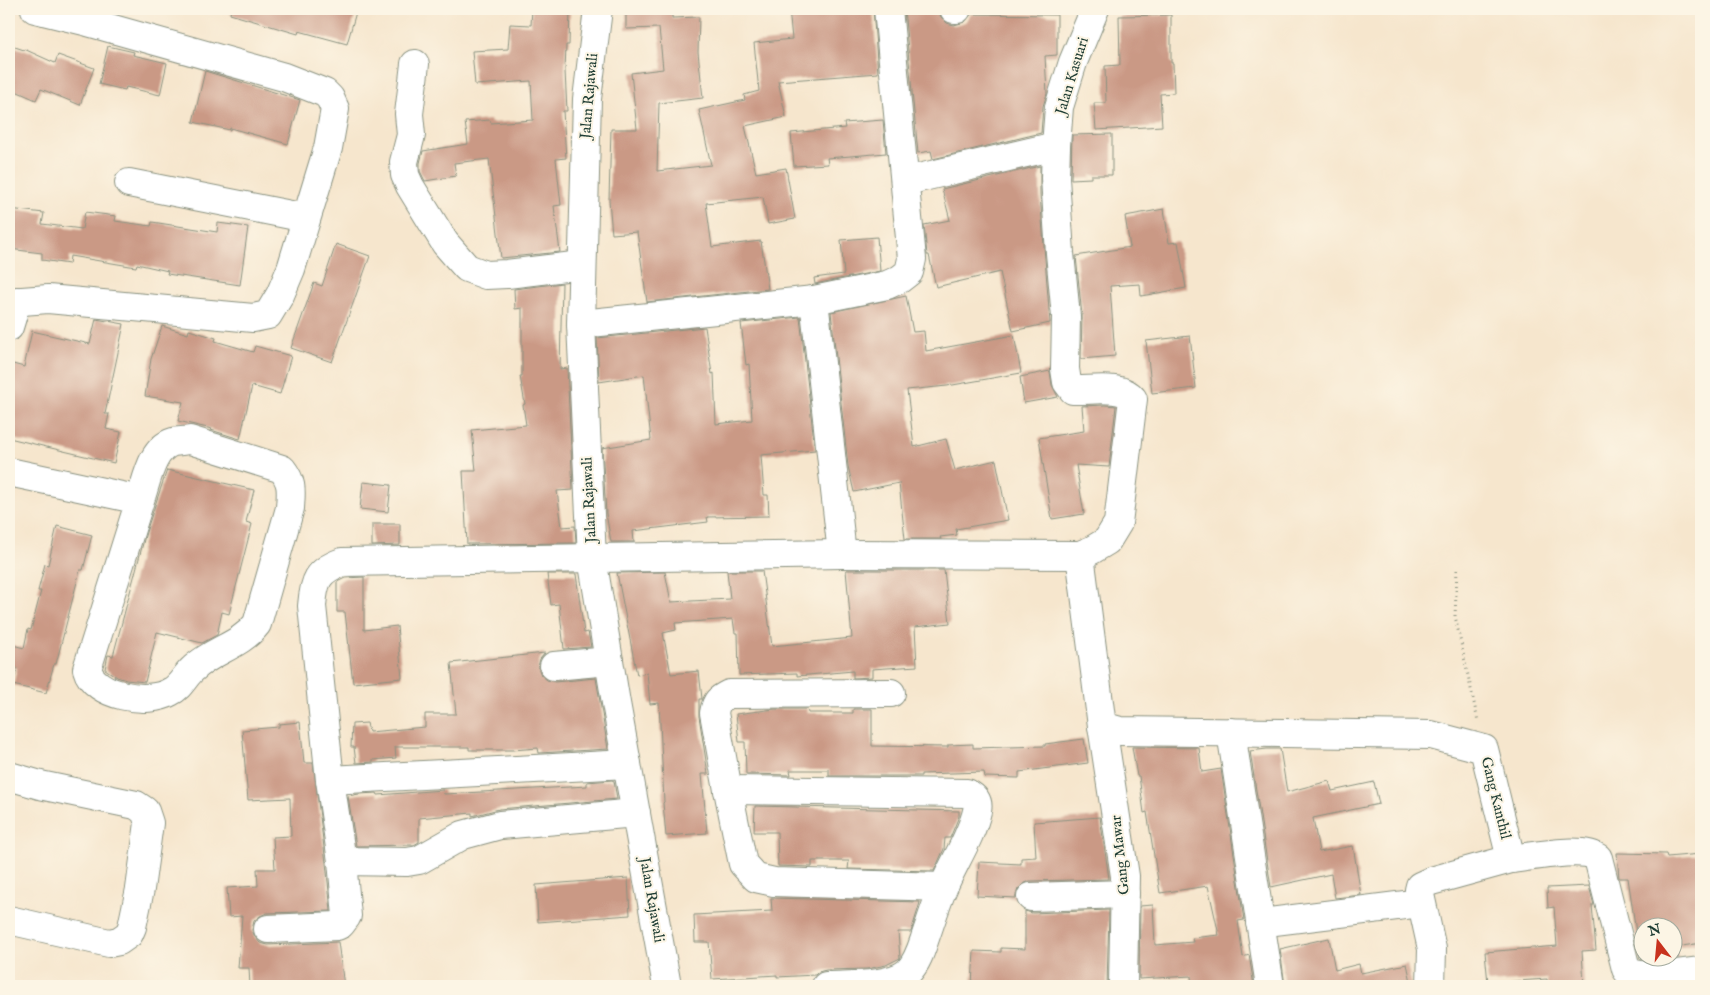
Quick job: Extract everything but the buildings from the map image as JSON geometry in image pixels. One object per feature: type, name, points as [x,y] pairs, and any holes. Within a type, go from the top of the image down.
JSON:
[{"type":"street","points":[[9,327],[13,301],[48,299],[246,318],[268,315],[280,295],[291,269],[328,148],[335,109],[330,98],[325,93],[284,77],[87,15],[35,9]]},
{"type":"street","name":"Jalan Rajawali","points":[[598,9],[587,99],[580,324],[592,558],[627,764],[668,986]]},
{"type":"street","points":[[580,324],[814,300],[887,285],[900,280],[908,272],[912,259],[888,9]]},
{"type":"street","name":"Jalan Kasuari","points":[[1080,554],[1092,550],[1107,541],[1118,523],[1133,399],[1126,392],[1117,390],[1073,390],[1067,382],[1065,369],[1066,316],[1055,178],[1059,107],[1073,62],[1096,9]]},
{"type":"street","points":[[414,64],[409,114],[411,135],[404,162],[405,175],[415,195],[445,243],[458,259],[467,268],[486,275],[582,265]]},
{"type":"street","points":[[906,181],[1056,146]]},
{"type":"street","points":[[129,183],[306,218]]},
{"type":"street","points":[[814,300],[842,554]]},
{"type":"street","points":[[190,440],[282,469],[289,478],[291,490],[290,508],[256,624],[251,631],[237,642],[203,660],[171,692],[157,698],[139,699],[109,691],[94,682],[89,676],[87,669],[140,500],[154,460],[163,447],[174,442],[190,440]]},
{"type":"street","points":[[9,472],[140,500]]},
{"type":"street","points":[[268,929],[341,924],[346,916],[342,861],[330,780],[312,606],[314,588],[327,568],[342,562],[842,554],[1080,554]]},
{"type":"street","name":"Gang Mawar","points":[[1080,554],[1102,726],[1125,876],[1123,986]]},
{"type":"street","points":[[554,666],[609,661]]},
{"type":"street","points":[[891,692],[729,694],[719,699],[714,713],[743,864],[756,878],[774,882],[943,888]]},
{"type":"street","points":[[1102,726],[1120,731],[1431,736],[1484,749]]},
{"type":"street","points":[[1230,732],[1270,986]]},
{"type":"street","name":"Gang Kanthil","points":[[1484,749],[1510,853]]},
{"type":"street","points":[[330,780],[627,764]]},
{"type":"street","points":[[9,776],[40,785],[136,805],[145,811],[149,823],[140,889],[132,927],[125,938],[109,943],[9,920]]},
{"type":"street","points":[[728,790],[967,793],[974,797],[978,804],[978,811],[943,888],[918,958],[909,970],[900,977],[884,982],[826,986]]},
{"type":"street","points":[[342,861],[407,862],[419,860],[463,835],[500,825],[636,813]]},
{"type":"street","points":[[1431,986],[1432,949],[1418,890],[1424,884],[1510,853],[1589,852],[1594,854],[1598,858],[1626,969],[1634,975],[1694,977]]},
{"type":"street","points":[[1031,896],[1125,894]]},
{"type":"street","points":[[1260,923],[1421,903]]},
{"type":"path","points":[[1458,570],[1455,616],[1484,749]]}]
